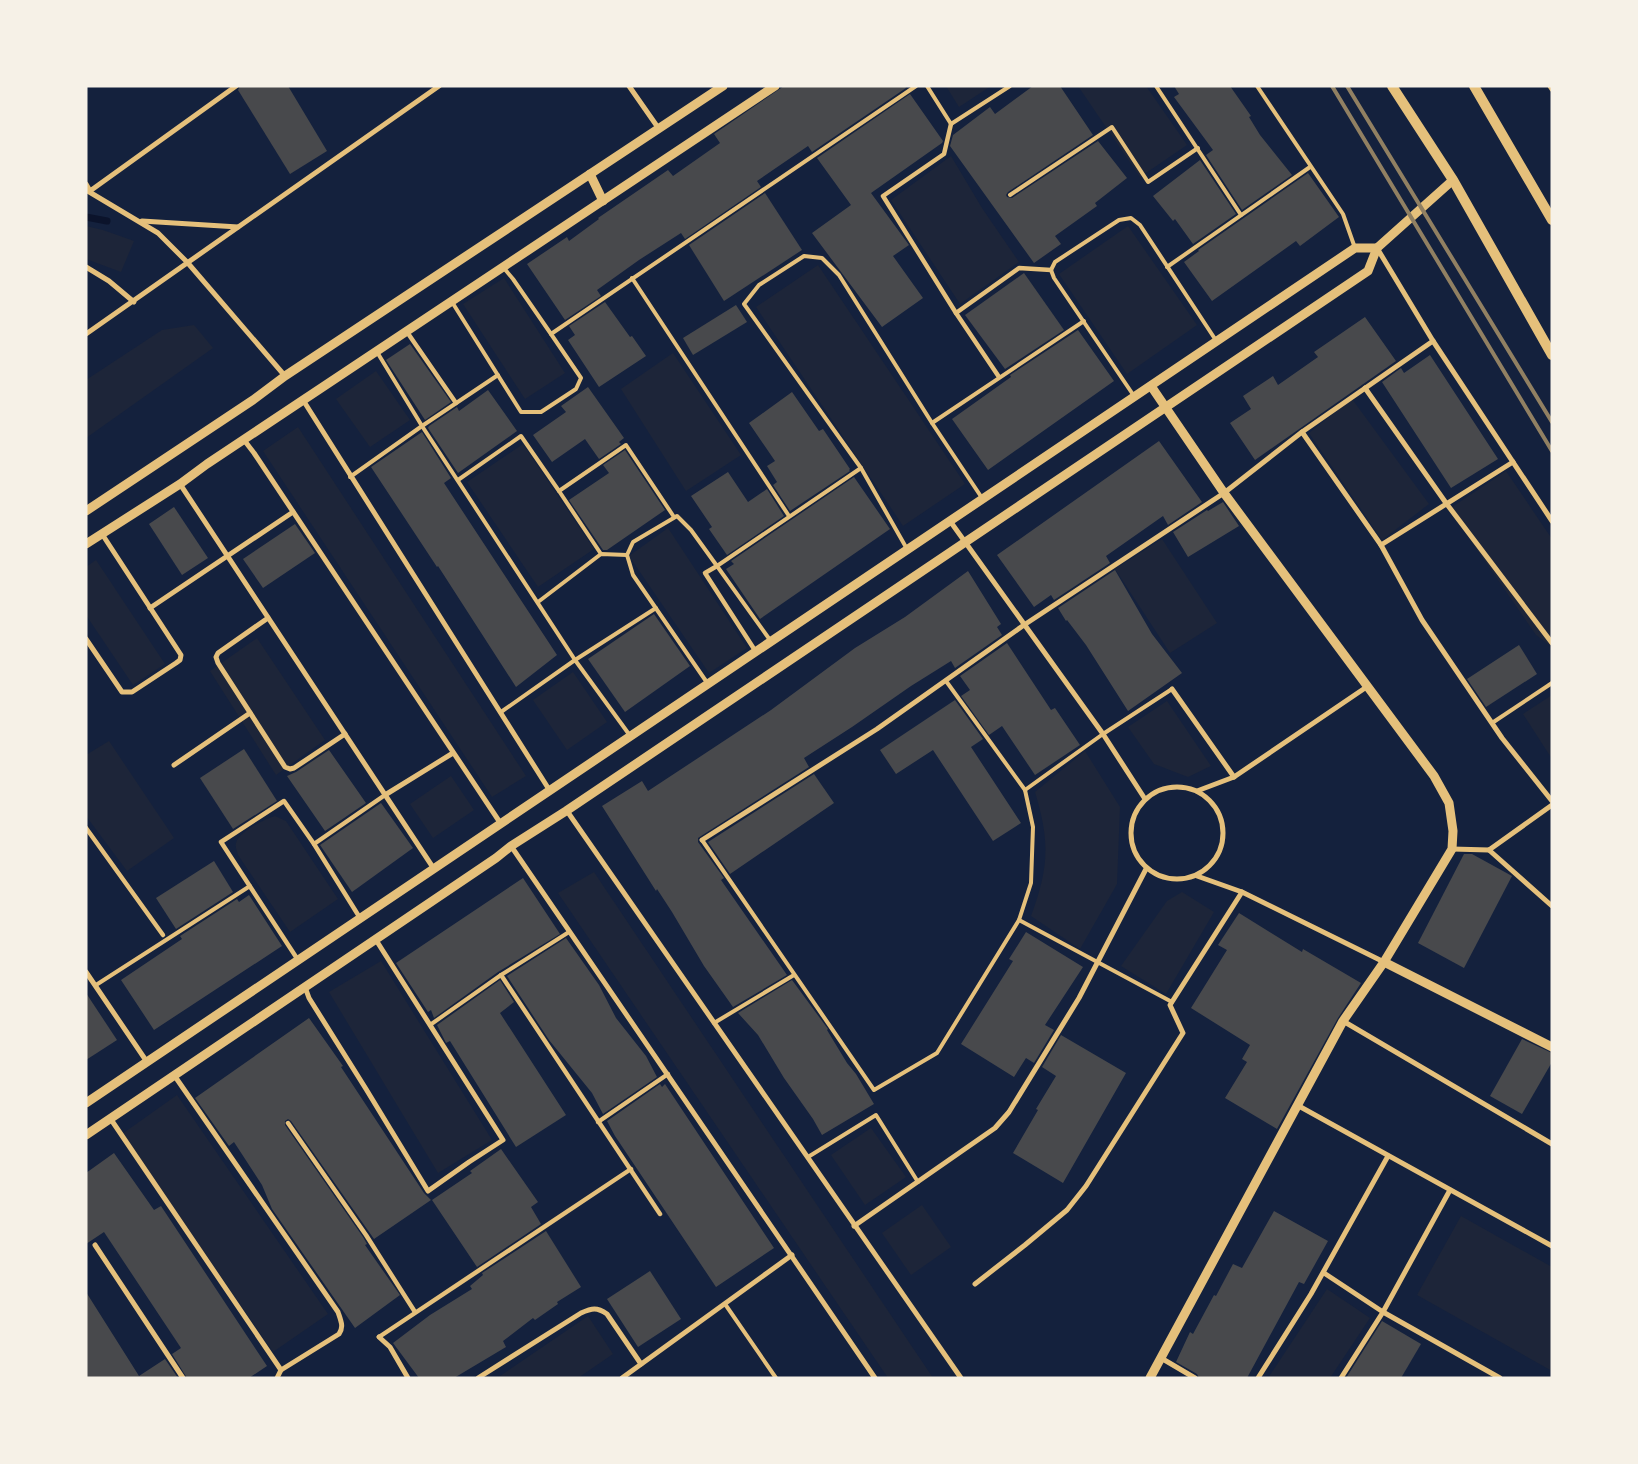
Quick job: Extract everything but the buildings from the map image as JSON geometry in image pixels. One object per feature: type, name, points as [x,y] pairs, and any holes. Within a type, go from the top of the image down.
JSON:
[{"type":"main road","points":[[1392,86],[1454,180],[1552,355]]},
{"type":"main road","points":[[1474,86],[1552,220]]},
{"type":"street","points":[[88,190],[236,86]]},
{"type":"street","points":[[86,334],[439,86]]},
{"type":"street","points":[[629,86],[659,129]]},
{"type":"street","points":[[86,510],[723,86]]},
{"type":"street","points":[[86,544],[180,484],[207,464],[775,86]]},
{"type":"street","points":[[951,124],[944,154],[883,196],[956,313],[999,377]]},
{"type":"street","points":[[590,174],[603,201]]},
{"type":"street","points":[[86,1135],[512,846],[567,811],[1368,271],[1377,248],[1454,180]]},
{"type":"street","points":[[86,184],[88,190],[158,232],[187,262],[286,376]]},
{"type":"street","points":[[142,222],[238,227]]},
{"type":"street","points":[[86,1103],[1355,248],[1377,248]]},
{"type":"street","points":[[1377,248],[1433,341],[1552,521]]},
{"type":"street","points":[[86,267],[109,281],[134,302]]},
{"type":"street","points":[[956,313],[1019,268],[1051,270]]},
{"type":"street","points":[[407,332],[456,403]]},
{"type":"street","points":[[702,840],[877,729],[1024,625],[1224,493],[1302,432],[1433,341]]},
{"type":"street","points":[[1150,386],[1224,493],[1434,776],[1449,803],[1453,831],[1452,849],[1384,962],[1343,1021],[1150,1378]]},
{"type":"street","points":[[1365,388],[1446,503],[1552,643]]},
{"type":"street","points":[[303,400],[550,791]]},
{"type":"street","points":[[1302,432],[1381,545],[1422,620],[1492,723],[1552,801]]},
{"type":"street","points":[[244,440],[501,824]]},
{"type":"street","points":[[1381,545],[1513,462]]},
{"type":"street","points":[[180,484],[434,868]]},
{"type":"street","points":[[150,608],[228,558],[293,512]]},
{"type":"street","points":[[950,521],[1103,734],[1145,799]]},
{"type":"street","points":[[86,638],[88,645],[122,692],[132,692],[180,660],[181,655],[102,534]]},
{"type":"street","points":[[717,566],[705,573],[756,652]]},
{"type":"street","points":[[268,618],[218,653],[216,657],[285,767],[290,770],[345,734]]},
{"type":"street","points":[[1197,791],[1234,776],[1368,686]]},
{"type":"street","points":[[1172,688],[1234,776]]},
{"type":"street","points":[[174,764],[250,713]]},
{"type":"street","points":[[314,844],[385,795],[453,753]]},
{"type":"street","points":[[1169,787],[1182,787],[1197,791],[1213,804],[1221,818],[1224,834],[1219,853],[1210,866],[1196,876],[1183,880],[1159,877],[1146,868],[1134,851],[1130,830],[1135,814],[1145,799],[1159,790],[1169,787]]},
{"type":"street","points":[[298,960],[221,842],[284,801],[314,844],[360,919]]},
{"type":"street","points":[[1452,849],[1489,850],[1552,805]]},
{"type":"street","points":[[567,811],[961,1378]]},
{"type":"street","points":[[86,828],[163,935]]},
{"type":"street","points":[[512,846],[875,1378]]},
{"type":"street","points":[[1489,850],[1552,906]]},
{"type":"street","points":[[854,1226],[995,1128],[1009,1112],[1079,998],[1146,868]]},
{"type":"street","points":[[1196,876],[1242,892],[1552,1047]]},
{"type":"street","points":[[975,1284],[1025,1246],[1066,1210],[1086,1186],[1182,1033],[1170,1005],[1242,892]]},
{"type":"street","points":[[305,987],[309,998],[428,1191],[503,1140],[376,940]]},
{"type":"street","points":[[86,973],[147,1062]]},
{"type":"street","points":[[501,975],[660,1214]]},
{"type":"street","points":[[1343,1021],[1552,1144]]},
{"type":"street","points":[[598,1122],[668,1074]]},
{"type":"street","points":[[174,1075],[338,1312],[342,1323],[342,1330],[339,1334],[281,1370],[276,1378]]},
{"type":"street","points":[[1297,1106],[1552,1246]]},
{"type":"street","points":[[110,1118],[281,1370]]},
{"type":"street","points":[[288,1123],[366,1235],[415,1312]]},
{"type":"street","points":[[1258,1378],[1324,1273],[1388,1156]]},
{"type":"street","points":[[408,1378],[390,1347],[379,1337],[631,1169]]},
{"type":"street","points":[[1344,1377],[1383,1312],[1450,1190]]},
{"type":"street","points":[[95,1245],[183,1378]]},
{"type":"street","points":[[622,1378],[792,1255]]},
{"type":"street","points":[[1324,1273],[1383,1312],[1500,1378]]},
{"type":"street","points":[[478,1378],[581,1313],[591,1309],[599,1309],[607,1314],[641,1364]]},
{"type":"street","points":[[1160,1358],[1195,1378]]},
{"type":"lane","points":[[551,334],[916,86]]},
{"type":"lane","points":[[927,86],[951,124],[1010,86]]},
{"type":"lane","points":[[1156,86],[1241,215]]},
{"type":"lane","points":[[1258,86],[1343,214],[1355,248]]},
{"type":"lane","points":[[1010,195],[1112,127],[1148,182],[1198,148]]},
{"type":"lane","points":[[1167,268],[1310,167]]},
{"type":"lane","points":[[1134,396],[1054,278],[1051,270],[1055,262],[1119,220],[1131,218],[1140,225],[1217,342]]},
{"type":"lane","points":[[908,549],[861,468],[744,304],[759,285],[804,256],[822,258],[839,275],[932,423],[982,498]]},
{"type":"lane","points":[[452,301],[521,412],[541,412],[576,390],[581,378],[503,267]]},
{"type":"lane","points":[[632,278],[790,516]]},
{"type":"lane","points":[[932,423],[1084,321]]},
{"type":"lane","points":[[377,352],[422,426],[576,660],[631,737]]},
{"type":"lane","points":[[350,476],[498,375]]},
{"type":"lane","points":[[458,480],[521,436],[601,554]]},
{"type":"lane","points":[[559,491],[626,445],[674,517]]},
{"type":"lane","points":[[717,566],[861,468]]},
{"type":"lane","points":[[708,684],[633,575],[627,555],[633,542],[677,516],[691,530],[771,642]]},
{"type":"lane","points":[[538,602],[601,554],[627,555]]},
{"type":"lane","points":[[501,712],[656,608]]},
{"type":"lane","points":[[702,840],[874,1090],[937,1053],[1019,920],[1031,883],[1033,827],[1024,790],[946,681]]},
{"type":"lane","points":[[1492,723],[1552,683]]},
{"type":"lane","points":[[1024,790],[1172,688]]},
{"type":"lane","points":[[96,986],[250,886]]},
{"type":"lane","points":[[1019,920],[1172,1002]]},
{"type":"lane","points":[[430,1025],[501,975],[569,932]]},
{"type":"lane","points":[[714,1023],[794,974]]},
{"type":"lane","points":[[808,1158],[876,1115],[918,1182]]},
{"type":"lane","points":[[725,1304],[776,1378]]},
{"type":"shaded area","points":[[946,86],[991,86],[959,107]]},
{"type":"shaded area","points":[[1078,86],[1146,86],[1187,145],[1140,177]]},
{"type":"shaded area","points":[[951,156],[982,208],[1019,262],[960,304],[891,200]]},
{"type":"shaded area","points":[[86,226],[134,241],[121,272],[86,259]]},
{"type":"shaded area","points":[[1128,226],[1197,325],[1127,374],[1059,274]]},
{"type":"shaded area","points":[[818,265],[965,484],[903,526],[756,307]]},
{"type":"shaded area","points":[[504,278],[565,373],[525,399],[463,304]]},
{"type":"shaded area","points":[[194,325],[213,348],[86,438],[86,380],[162,330]]},
{"type":"shaded area","points":[[673,353],[741,455],[686,491],[621,389]]},
{"type":"shaded area","points":[[376,371],[410,420],[370,447],[336,399]]},
{"type":"shaded area","points":[[1352,399],[1429,504],[1382,540],[1309,433]]},
{"type":"shaded area","points":[[298,427],[526,776],[492,797],[263,451]]},
{"type":"shaded area","points":[[523,444],[594,549],[538,587],[467,482]]},
{"type":"shaded area","points":[[1506,471],[1552,539],[1552,647],[1536,635],[1449,509]]},
{"type":"shaded area","points":[[668,528],[747,648],[709,673],[629,556]]},
{"type":"shaded area","points":[[1162,539],[1217,623],[1170,653],[1115,569]]},
{"type":"shaded area","points":[[96,560],[165,664],[133,685],[86,615],[86,567]]},
{"type":"shaded area","points":[[257,638],[325,740],[276,775],[210,671]]},
{"type":"shaded area","points":[[573,672],[607,722],[567,750],[533,700]]},
{"type":"shaded area","points":[[1552,695],[1552,759],[1523,714]]},
{"type":"shaded area","points":[[1167,701],[1211,766],[1188,777],[1154,764],[1128,727]]},
{"type":"shaded area","points":[[109,741],[174,838],[127,871],[86,816],[86,755]]},
{"type":"shaded area","points":[[1085,751],[1120,807],[1117,884],[1080,949],[1031,916],[1041,883],[1045,854],[1043,826],[1035,792]]},
{"type":"shaded area","points":[[451,776],[474,810],[433,838],[410,804]]},
{"type":"shaded area","points":[[275,816],[286,821],[338,899],[290,932],[238,855],[236,848],[238,839],[247,830]]},
{"type":"shaded area","points":[[594,872],[933,1378],[888,1378],[558,893]]},
{"type":"shaded area","points":[[1182,892],[1214,912],[1166,994],[1121,966],[1167,901]]},
{"type":"shaded area","points":[[381,961],[492,1140],[438,1173],[329,992]]},
{"type":"shaded area","points":[[177,1095],[328,1314],[273,1352],[122,1134]]},
{"type":"shaded area","points":[[871,1128],[906,1177],[865,1205],[831,1155]]},
{"type":"shaded area","points":[[922,1205],[951,1247],[911,1275],[882,1233]]},
{"type":"shaded area","points":[[1461,1216],[1552,1267],[1552,1371],[1417,1295]]},
{"type":"shaded area","points":[[1327,1289],[1370,1318],[1330,1378],[1268,1378]]},
{"type":"shaded area","points":[[588,1316],[613,1354],[578,1378],[497,1378]]},
{"type":"waterway","points":[[86,217],[107,221]]},
{"type":"railway","points":[[1332,86],[1552,451]]},
{"type":"railway","points":[[1347,86],[1552,422]]}]
